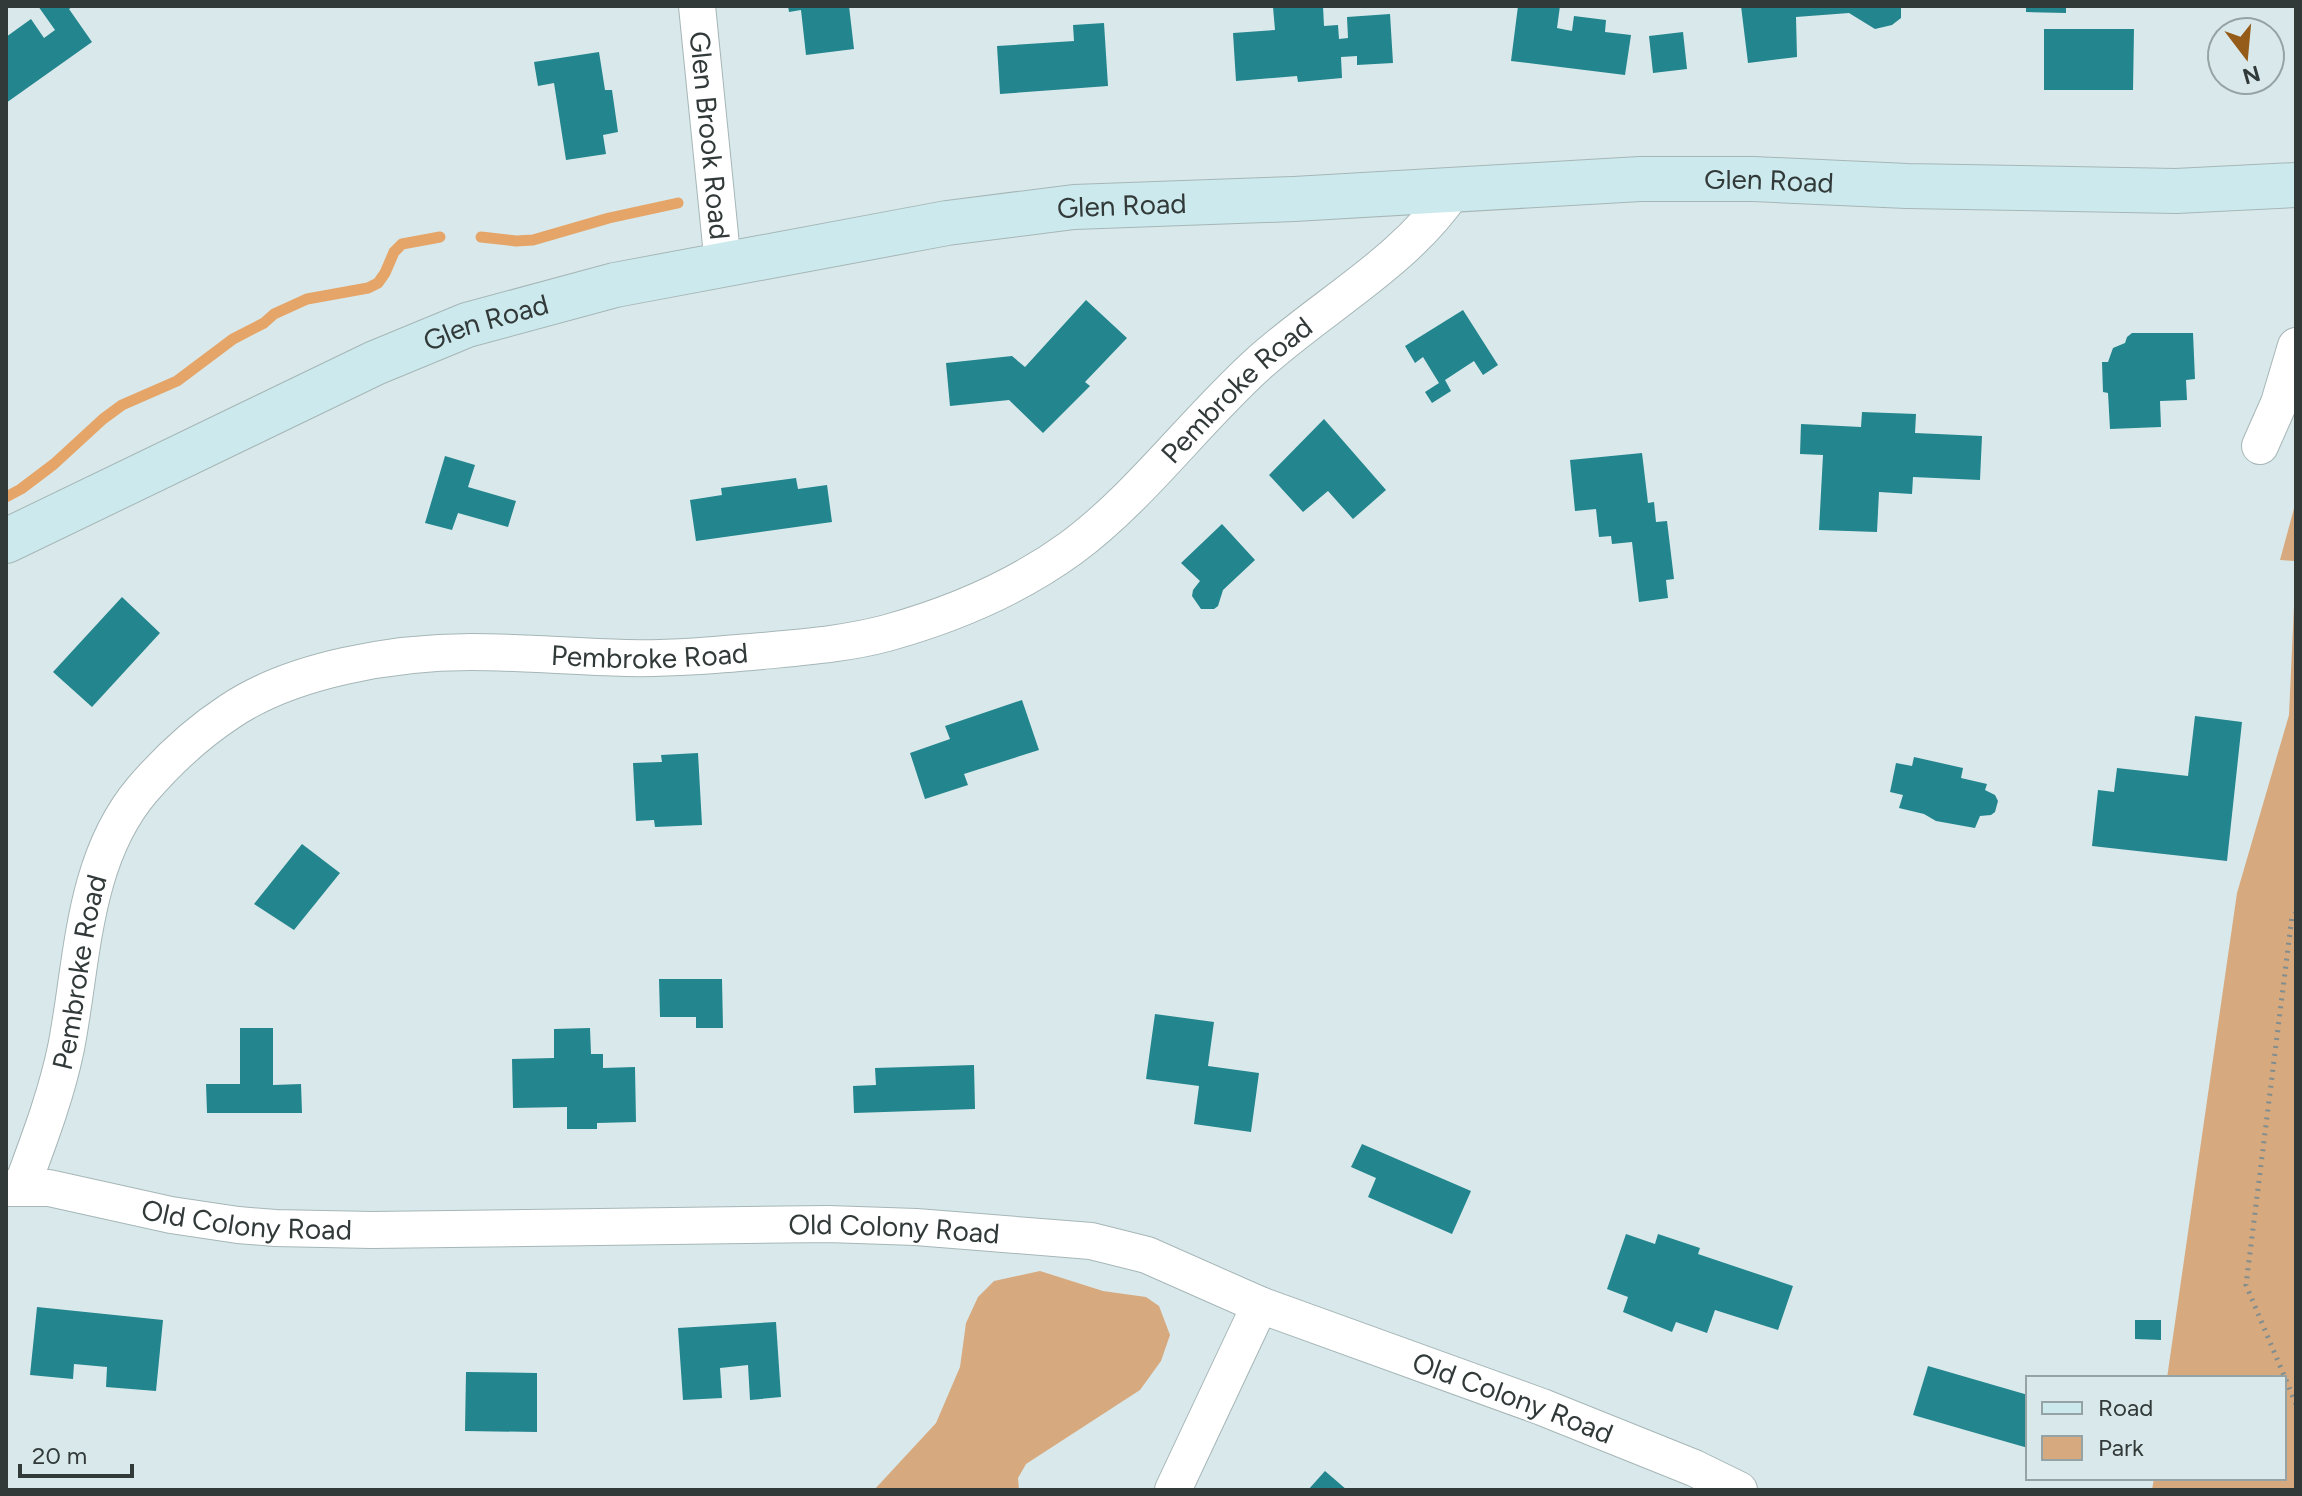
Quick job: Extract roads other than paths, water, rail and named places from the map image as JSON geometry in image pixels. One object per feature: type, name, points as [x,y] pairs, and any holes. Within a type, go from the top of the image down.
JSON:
[{"type":"street","name":"Glen Brook Road","points":[[697,6],[723,265]]},
{"type":"street","name":"Glen Road","points":[[6,541],[375,363],[496,315],[604,288],[947,223],[1042,210],[1640,179],[2176,191],[2296,185]]},
{"type":"street","name":"Pembroke Road","points":[[14,1187],[56,1093],[85,926],[111,843],[143,790],[192,740],[230,711],[296,681],[345,666],[395,656],[469,652],[694,657],[826,645],[883,634],[941,616],[1024,578],[1071,548],[1109,516],[1257,365],[1408,243],[1453,191]]},
{"type":"street","points":[[2260,446],[2279,403],[2296,346]]},
{"type":"street","name":"Old Colony Road","points":[[14,1187],[69,1191],[171,1215],[275,1228],[386,1230],[828,1224],[1091,1241],[1138,1252],[1260,1305],[1542,1407],[1694,1468],[1739,1490]]},
{"type":"street","points":[[1173,1490],[1260,1305]]},
{"type":"waterway","points":[[481,237],[533,240],[609,218],[678,203]]},
{"type":"waterway","points":[[6,497],[54,464],[122,405],[177,381],[233,339],[264,323],[274,314],[307,299],[368,288],[378,283],[394,252],[402,244],[440,237]]}]
